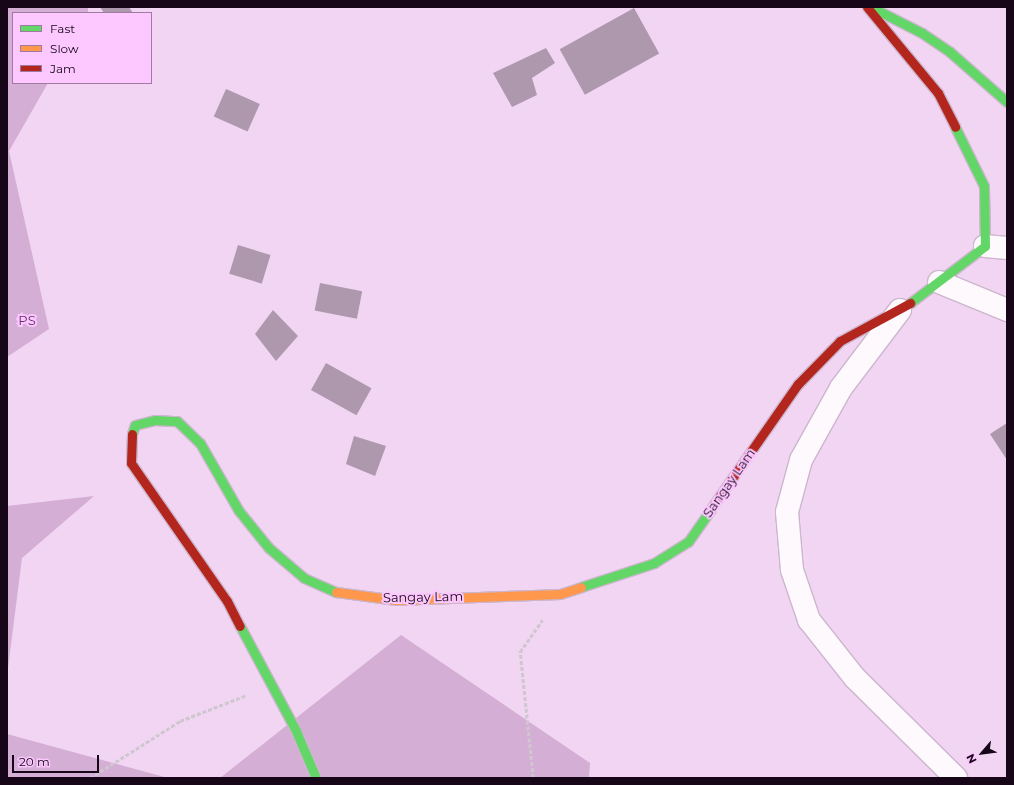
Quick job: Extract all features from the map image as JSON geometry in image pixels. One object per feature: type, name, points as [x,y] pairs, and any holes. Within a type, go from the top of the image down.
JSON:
[{"type":"street","points":[[867,7],[938,93],[984,186],[985,246],[1007,248]]},
{"type":"street","points":[[870,7],[922,33],[950,52],[1007,102]]},
{"type":"street","name":"Sangay Lam","points":[[316,778],[296,731],[228,601],[131,464],[130,442],[135,425],[155,420],[177,421],[200,443],[239,511],[269,548],[304,578],[343,595],[396,600],[560,594],[654,563],[688,542],[798,384],[840,342],[900,310],[940,282],[985,246]]},
{"type":"street","points":[[940,282],[1007,310]]},
{"type":"street","points":[[900,310],[841,388],[801,460],[787,512],[792,570],[809,620],[854,678],[956,778]]},
{"type":"path","points":[[533,778],[520,652],[560,594]]},
{"type":"path","points":[[90,778],[180,721],[271,685]]},
{"type":"green space","name":"PS","points":[[7,7],[88,7],[88,12],[12,12],[12,84],[47,84],[9,151],[49,329],[7,357]]},
{"type":"green space","points":[[94,496],[22,558],[7,676],[7,506]]},
{"type":"green space","points":[[401,635],[590,763],[589,778],[220,778]]},
{"type":"green space","points":[[7,734],[168,778],[7,778]]},
{"type":"building","points":[[100,7],[129,7],[132,12],[103,12]]},
{"type":"building","points":[[634,8],[659,53],[585,95],[560,49]]},
{"type":"building","points":[[546,48],[555,63],[532,78],[537,95],[512,107],[493,73]]},
{"type":"building","points":[[226,89],[260,104],[248,131],[214,116]]},
{"type":"building","points":[[238,245],[271,255],[262,284],[229,274]]},
{"type":"building","points":[[320,283],[362,291],[357,319],[315,310]]},
{"type":"building","points":[[273,310],[298,336],[276,361],[255,334]]},
{"type":"building","points":[[326,363],[371,388],[356,415],[311,390]]},
{"type":"building","points":[[1007,423],[1007,460],[990,434]]},
{"type":"building","points":[[354,436],[386,446],[375,476],[346,464]]},
{"type":"traffic: fast","points":[[873,8],[922,33],[950,52],[1007,102]]},
{"type":"traffic: fast","points":[[910,303],[985,246],[984,186],[955,127]]},
{"type":"traffic: fast","points":[[132,434],[135,425],[155,420],[177,421],[200,443],[239,511],[269,548],[304,578],[336,592]]},
{"type":"traffic: fast","points":[[581,587],[654,563],[688,542],[710,510]]},
{"type":"traffic: fast","points":[[240,626],[296,731],[316,778]]},
{"type":"traffic: slow","points":[[336,592],[396,600],[560,594],[581,587]]},
{"type":"traffic: jam","points":[[867,7],[938,93],[955,127]]},
{"type":"traffic: jam","points":[[710,510],[798,384],[840,341],[910,303]]},
{"type":"traffic: jam","points":[[132,434],[131,463],[227,601],[240,626]]}]
